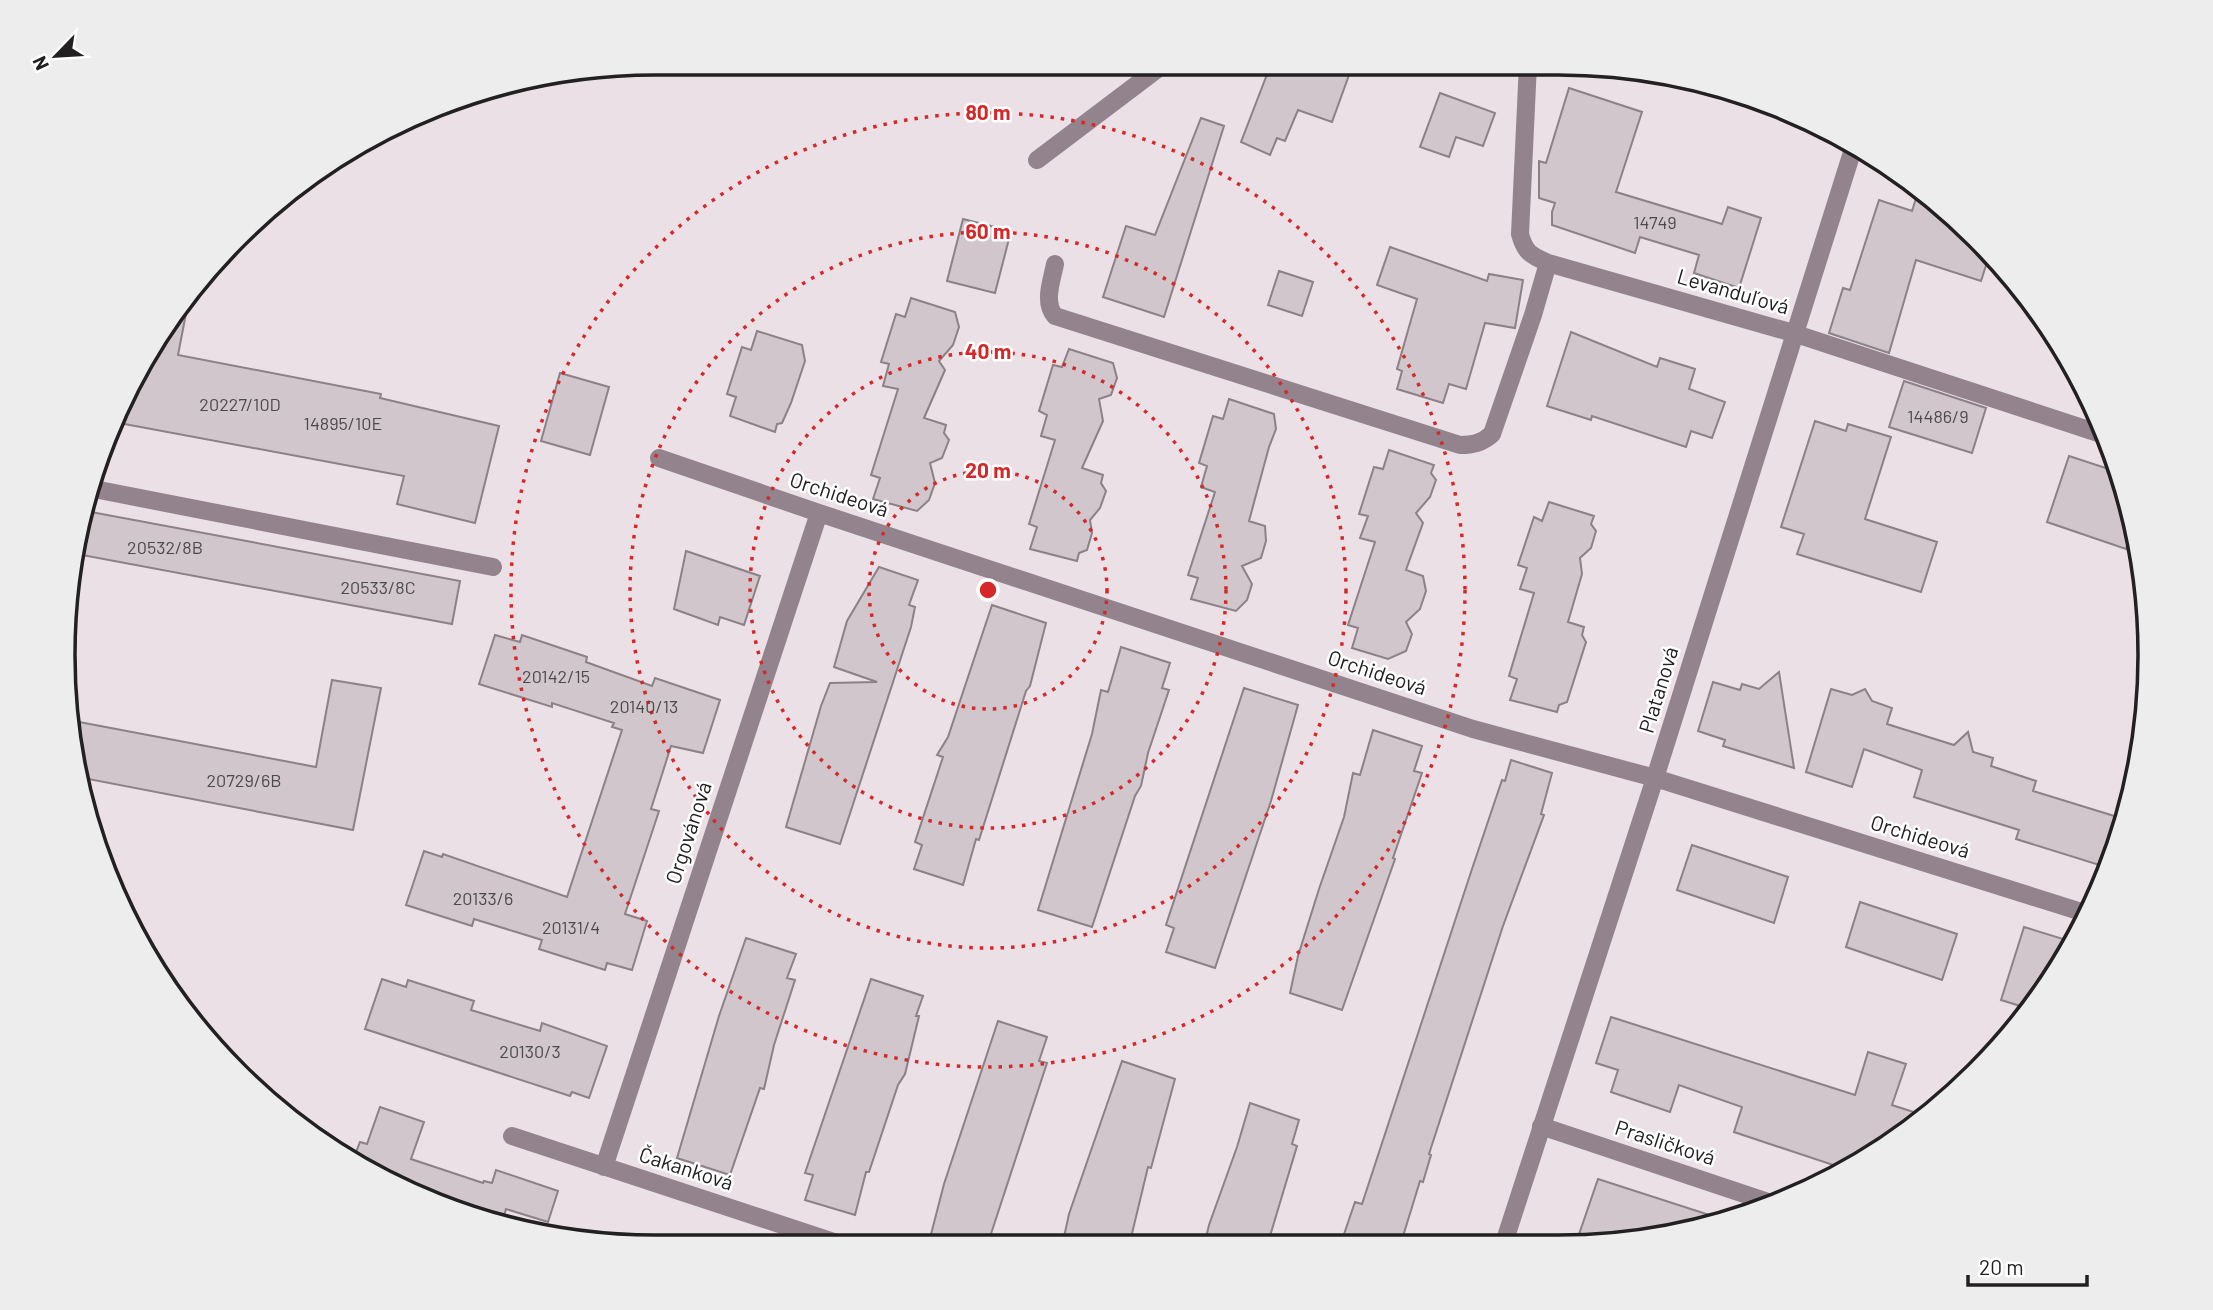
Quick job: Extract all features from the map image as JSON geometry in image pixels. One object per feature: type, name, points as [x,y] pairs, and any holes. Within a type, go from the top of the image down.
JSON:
[{"type":"street","points":[[1037,160],[1149,75]]},
{"type":"street","name":"Levanduľová","points":[[1527,75],[1520,234],[1523,247],[1531,255],[1548,263],[1793,333],[2093,432]]},
{"type":"street","name":"Platanová","points":[[1506,1235],[1655,778],[1851,155]]},
{"type":"street","points":[[1055,264],[1048,302],[1055,316],[1460,445],[1471,445],[1484,441],[1492,434],[1534,315],[1548,263]]},
{"type":"street","name":"Orchideová","points":[[659,458],[1473,729],[1655,778],[2078,911]]},
{"type":"street","points":[[100,490],[493,567]]},
{"type":"street","name":"Orgovánová","points":[[604,1167],[819,513]]},
{"type":"street","name":"Prasličková","points":[[1541,1126],[1758,1199]]},
{"type":"street","name":"Čakanková","points":[[512,1136],[812,1235]]},
{"type":"building","points":[[1267,75],[1349,75],[1332,122],[1298,110],[1285,141],[1277,138],[1270,155],[1241,142]]},
{"type":"building","points":[[1569,88],[1642,112],[1616,192],[1722,224],[1728,207],[1761,218],[1739,288],[1694,273],[1699,255],[1640,237],[1635,253],[1552,225],[1555,203],[1539,198],[1539,161],[1546,163]]},
{"type":"building","points":[[1440,93],[1495,113],[1483,146],[1456,137],[1449,157],[1420,147]]},
{"type":"building","points":[[1201,118],[1224,126],[1164,317],[1103,297],[1126,226],[1155,235]]},
{"type":"building","points":[[1916,199],[1968,245],[1986,265],[1981,281],[1916,260],[1889,353],[1829,333],[1843,288],[1850,290],[1879,200],[1912,211]]},
{"type":"building","points":[[963,219],[1011,231],[995,293],[947,281]]},
{"type":"building","points":[[1390,247],[1487,281],[1489,274],[1523,280],[1515,328],[1485,323],[1466,389],[1449,384],[1443,403],[1397,389],[1402,371],[1397,369],[1417,299],[1377,285]]},
{"type":"building","points":[[1279,271],[1313,282],[1302,316],[1268,305]]},
{"type":"building","points":[[911,298],[955,312],[959,327],[953,345],[939,361],[945,370],[924,418],[946,425],[944,433],[949,440],[942,458],[930,463],[935,483],[929,500],[917,511],[873,499],[880,478],[871,475],[898,389],[883,386],[889,364],[881,362],[896,314],[905,317]]},
{"type":"building","points":[[186,315],[178,355],[381,394],[380,398],[499,426],[475,523],[397,504],[404,476],[123,424],[153,365]]},
{"type":"building","points":[[757,331],[802,345],[805,361],[791,403],[782,423],[777,424],[775,432],[730,416],[736,397],[727,394],[742,347],[751,350]]},
{"type":"building","points":[[1571,332],[1657,367],[1660,358],[1695,369],[1689,389],[1725,402],[1712,438],[1691,431],[1686,447],[1592,416],[1591,420],[1547,406]]},
{"type":"building","points":[[1069,349],[1113,363],[1117,378],[1111,395],[1099,399],[1103,421],[1082,468],[1103,475],[1101,483],[1106,491],[1100,508],[1090,520],[1092,533],[1087,550],[1079,553],[1077,561],[1030,549],[1037,527],[1029,524],[1055,440],[1041,436],[1047,415],[1039,411],[1053,365],[1062,367]]},
{"type":"building","points":[[560,373],[609,387],[590,455],[541,441]]},
{"type":"building","points":[[1904,381],[1986,408],[1972,453],[1889,427]]},
{"type":"building","points":[[1229,399],[1274,414],[1276,429],[1249,521],[1265,526],[1266,541],[1261,558],[1242,566],[1252,584],[1247,600],[1236,611],[1191,599],[1198,578],[1188,575],[1215,492],[1201,487],[1207,466],[1199,463],[1213,416],[1223,419]]},
{"type":"building","points":[[1815,421],[1846,431],[1848,424],[1891,437],[1865,519],[1937,542],[1921,592],[1797,554],[1804,534],[1781,527]]},
{"type":"building","points":[[1389,450],[1434,465],[1431,473],[1436,480],[1430,497],[1416,513],[1423,523],[1406,570],[1423,576],[1426,591],[1420,609],[1406,622],[1412,634],[1406,651],[1388,659],[1352,648],[1358,628],[1348,625],[1375,542],[1360,538],[1368,516],[1359,514],[1374,467],[1383,469]]},
{"type":"building","points":[[2069,456],[2107,468],[2127,545],[2126,549],[2047,522]]},
{"type":"building","points":[[1549,502],[1594,516],[1591,524],[1596,531],[1591,548],[1580,558],[1582,574],[1568,622],[1584,627],[1582,635],[1586,642],[1567,702],[1559,705],[1557,712],[1510,700],[1517,679],[1509,676],[1534,593],[1520,589],[1527,568],[1518,565],[1534,517],[1542,521]]},
{"type":"building","points":[[93,512],[460,581],[452,624],[84,555]]},
{"type":"building","points":[[686,551],[760,576],[744,625],[720,617],[718,625],[674,609]]},
{"type":"building","points":[[879,567],[918,580],[909,605],[915,607],[911,627],[840,844],[786,827],[830,683],[877,682],[834,667],[847,621]]},
{"type":"building","points":[[992,605],[1046,623],[1030,686],[1026,691],[979,840],[976,839],[963,885],[914,869],[922,845],[915,842],[943,757],[937,755],[948,737]]},
{"type":"building","points":[[495,635],[520,642],[522,635],[587,657],[586,662],[652,686],[655,678],[720,700],[703,753],[671,746],[651,809],[659,811],[625,914],[647,921],[632,970],[607,963],[605,970],[539,949],[542,940],[474,919],[472,926],[406,905],[424,851],[442,857],[443,854],[567,897],[622,730],[612,727],[614,723],[552,703],[552,707],[479,684]]},
{"type":"building","points":[[1121,647],[1170,663],[1162,688],[1169,690],[1148,753],[1141,786],[1135,796],[1092,927],[1038,910],[1092,734],[1101,690],[1108,692]]},
{"type":"building","points":[[1779,672],[1794,768],[1723,746],[1725,740],[1698,731],[1713,682],[1740,690],[1742,684],[1759,689]]},
{"type":"building","points":[[332,680],[381,688],[353,830],[89,779],[79,722],[316,767]]},
{"type":"building","points":[[1244,688],[1298,705],[1271,801],[1215,968],[1166,952],[1174,928],[1166,925]]},
{"type":"building","points":[[1831,689],[1852,695],[1865,689],[1872,701],[1892,708],[1887,724],[1954,745],[1968,732],[1973,752],[1993,758],[1991,766],[2036,781],[2033,791],[2115,816],[2098,865],[2016,839],[2019,830],[1914,797],[1922,770],[1864,749],[1852,787],[1806,772]]},
{"type":"building","points":[[1373,730],[1422,746],[1414,771],[1422,773],[1342,1010],[1290,993],[1298,956],[1344,817],[1353,773],[1360,775]]},
{"type":"building","points":[[1511,760],[1552,773],[1541,814],[1544,815],[1503,926],[1429,1154],[1431,1155],[1423,1182],[1420,1181],[1403,1235],[1344,1235],[1355,1202],[1362,1204],[1502,780],[1505,781]]},
{"type":"building","points":[[1692,845],[1788,877],[1774,923],[1677,890]]},
{"type":"building","points":[[1860,902],[1957,934],[1942,980],[1846,947]]},
{"type":"building","points":[[2024,927],[2063,939],[2020,1006],[2001,1000]]},
{"type":"building","points":[[746,938],[796,954],[787,978],[795,980],[774,1045],[764,1089],[760,1088],[730,1175],[677,1158],[719,1016]]},
{"type":"building","points":[[382,979],[406,987],[408,980],[474,1001],[471,1010],[540,1031],[542,1023],[607,1046],[589,1098],[572,1092],[570,1096],[365,1029]]},
{"type":"building","points":[[871,979],[923,996],[916,1016],[919,1016],[905,1074],[898,1085],[869,1172],[866,1172],[855,1215],[805,1200],[813,1175],[805,1173]]},
{"type":"building","points":[[1611,1017],[1855,1095],[1868,1052],[1906,1064],[1892,1105],[1914,1112],[1880,1137],[1833,1165],[1734,1132],[1742,1107],[1679,1085],[1670,1112],[1611,1092],[1618,1070],[1596,1063]]},
{"type":"building","points":[[998,1021],[1047,1037],[1039,1061],[1047,1063],[991,1235],[931,1235],[944,1184]]},
{"type":"building","points":[[1122,1061],[1175,1079],[1151,1168],[1148,1167],[1132,1235],[1064,1235],[1069,1214]]},
{"type":"building","points":[[1250,1103],[1299,1120],[1292,1144],[1297,1146],[1270,1235],[1207,1235]]},
{"type":"building","points":[[380,1107],[424,1122],[411,1159],[483,1183],[492,1183],[496,1170],[558,1191],[548,1222],[506,1209],[504,1215],[433,1191],[356,1152],[360,1142],[367,1144]]},
{"type":"building","points":[[1598,1179],[1709,1215],[1634,1230],[1579,1234]]}]
